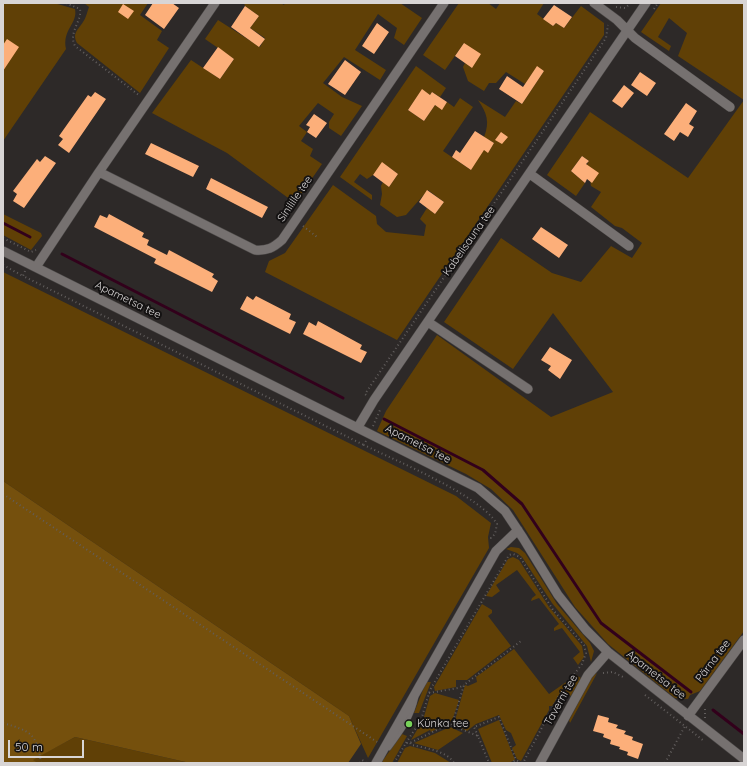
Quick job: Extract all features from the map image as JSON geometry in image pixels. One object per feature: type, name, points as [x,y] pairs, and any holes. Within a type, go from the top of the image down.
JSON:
[{"type":"street","points":[[32,266],[216,3]]},
{"type":"street","name":"Sinilille tee","points":[[99,172],[255,250],[264,251],[274,248],[282,240],[444,3]]},
{"type":"street","points":[[594,3],[617,20],[635,38],[730,107]]},
{"type":"street","name":"Kabelisauna tee","points":[[358,428],[374,400],[646,3]]},
{"type":"street","points":[[530,174],[629,246]]},
{"type":"street","name":"Apametsa tee","points":[[3,251],[478,488],[504,511],[518,530],[558,595],[586,630],[608,652],[744,759]]},
{"type":"street","points":[[428,322],[528,389]]},
{"type":"street","points":[[376,763],[499,547],[518,530]]},
{"type":"street","name":"Pärna tee","points":[[688,716],[744,640]]},
{"type":"street","name":"Taverni tee","points":[[540,763],[588,675],[608,652]]},
{"type":"lane","points":[[376,763],[400,734],[414,710],[418,690]]},
{"type":"path","points":[[66,3],[80,9],[81,14],[72,34],[75,46],[147,102]]},
{"type":"path","points":[[611,3],[620,8],[627,7],[631,3]]},
{"type":"path","points":[[298,232],[306,219]]},
{"type":"path","points":[[302,226],[317,237]]},
{"type":"path","points":[[23,276],[32,266],[34,251]]},
{"type":"path","points":[[3,265],[460,492],[493,518],[497,528],[491,538],[509,555],[513,554],[520,557],[554,610],[584,645],[586,650],[582,664],[562,690],[522,763],[516,760],[499,717],[474,727],[489,763]]},
{"type":"path","points":[[364,445],[382,406]]},
{"type":"path","points":[[3,494],[385,747]]},
{"type":"path","points":[[394,763],[421,720],[429,693],[509,555]]},
{"type":"path","points":[[429,693],[458,688],[464,685],[521,640]]},
{"type":"path","points":[[600,674],[612,672],[628,681]]},
{"type":"path","points":[[452,725],[464,685]]},
{"type":"path","points":[[645,694],[705,742]]},
{"type":"path","points":[[3,723],[26,730],[36,742],[41,763]]},
{"type":"path","points":[[406,743],[410,743],[449,724],[478,736]]},
{"type":"path","points":[[665,763],[685,726]]},
{"type":"path","points":[[410,743],[412,745],[436,751],[452,759],[454,763]]},
{"type":"path","points":[[360,763],[362,760],[368,763]]},
{"type":"path","points":[[510,763],[516,760]]},
{"type":"shaded area","points":[[3,3],[54,3],[75,9],[75,14],[66,36],[66,49],[3,141]]},
{"type":"shaded area","points":[[84,3],[148,3],[140,15],[162,31],[157,40],[169,48],[140,93],[77,43],[75,34],[85,19],[89,7]]},
{"type":"shaded area","points":[[244,3],[281,3],[284,5],[285,3],[400,3],[422,18],[404,45],[394,38],[397,28],[378,14],[355,50],[386,70],[380,80],[344,57],[323,83],[342,97],[362,106],[341,136],[329,128],[329,122],[334,114],[318,103],[299,126],[307,132],[301,141],[313,149],[310,156],[322,164],[295,203],[227,153],[152,113],[191,60],[220,79],[234,59],[205,39],[218,20],[260,47],[265,38],[250,28],[259,16],[245,6]]},
{"type":"shaded area","points":[[459,3],[488,3],[496,9],[500,3],[544,3],[537,14],[553,26],[556,23],[564,28],[581,6],[604,23],[604,35],[397,340],[265,272],[269,261],[285,253],[333,185],[376,216],[377,224],[386,232],[424,236],[426,225],[420,219],[427,208],[435,214],[444,202],[428,190],[406,215],[397,217],[380,205],[382,194],[381,186],[383,182],[389,187],[398,174],[383,163],[373,175],[367,179],[360,174],[354,182],[372,195],[372,200],[340,177],[416,66],[446,88],[440,97],[432,92],[430,95],[422,90],[408,110],[424,121],[435,105],[442,109],[447,102],[454,107],[460,98],[473,107],[443,151],[471,170],[479,147],[488,152],[494,143],[484,137],[487,127],[487,118],[484,109],[478,100],[505,117],[516,101],[522,104],[544,71],[537,67],[525,84],[506,72],[496,83],[489,83],[484,91],[468,81],[463,67],[465,63],[472,68],[464,43],[445,70],[423,55]]},
{"type":"shaded area","points":[[661,3],[744,3],[744,100],[678,56],[687,33],[669,18],[658,37],[671,46],[669,51],[641,32]]},
{"type":"shaded area","points":[[744,100],[744,631],[700,691],[690,695],[688,699],[675,698],[608,644],[575,607],[513,510],[491,489],[466,474],[377,431],[386,411],[437,335],[551,417],[613,392],[553,313],[513,369],[444,322],[501,238],[552,273],[581,282],[611,246],[632,258],[642,243],[622,228],[615,226],[591,207],[601,192],[591,186],[587,164],[589,161],[582,156],[571,171],[585,183],[576,196],[547,175],[590,112],[688,178]]},
{"type":"shaded area","points":[[3,214],[41,233],[42,236],[31,250],[3,235]]},
{"type":"shaded area","points":[[3,272],[456,496],[491,523],[488,537],[489,548],[368,758],[349,716],[3,481]]},
{"type":"shaded area","points":[[3,481],[349,716],[361,744],[348,763],[190,763],[75,737],[33,760],[38,763],[3,763]]},
{"type":"shaded area","points":[[511,547],[519,548],[525,553],[557,604],[590,643],[594,651],[591,662],[587,646],[552,603],[522,557],[517,553],[506,549]]},
{"type":"shaded area","points":[[513,557],[519,560],[549,607],[582,646],[584,657],[578,665],[573,658],[580,652],[562,628],[554,631],[554,628],[559,624],[539,598],[531,601],[536,595],[517,570],[496,585],[500,591],[492,597],[486,596],[508,559]]},
{"type":"shaded area","points":[[482,604],[492,610],[492,613],[488,616],[511,646],[467,680],[456,680],[456,687],[435,691],[434,687]]},
{"type":"shaded area","points":[[514,649],[549,694],[569,680],[552,706],[549,706],[549,710],[521,761],[517,759],[512,748],[516,745],[511,733],[506,730],[499,715],[476,724],[467,731],[454,724],[465,685],[468,686],[477,682],[476,677]]},
{"type":"shaded area","points":[[597,673],[570,723],[569,720],[592,677]]},
{"type":"shaded area","points":[[576,675],[581,678],[571,696],[564,692]]},
{"type":"shaded area","points":[[426,682],[431,682],[419,713],[414,713]]},
{"type":"shaded area","points":[[435,693],[459,700],[452,721],[411,740],[423,720],[430,696]]},
{"type":"shaded area","points":[[499,720],[515,760],[508,763],[492,763],[478,729]]},
{"type":"shaded area","points":[[450,727],[463,733],[438,750],[414,743]]},
{"type":"shaded area","points":[[402,734],[407,736],[392,763],[381,763]]},
{"type":"shaded area","points":[[75,737],[190,763],[38,763],[32,760]]},
{"type":"shaded area","points":[[410,746],[435,753],[451,763],[397,763],[405,748]]},
{"type":"building","points":[[153,3],[172,3],[179,8],[164,29],[145,15]]},
{"type":"building","points":[[123,4],[134,11],[128,19],[118,12]]},
{"type":"building","points":[[554,5],[572,17],[564,28],[556,23],[553,26],[543,19]]},
{"type":"building","points":[[245,6],[259,16],[250,28],[265,39],[259,47],[231,27]]},
{"type":"building","points":[[377,23],[389,32],[374,54],[362,46]]},
{"type":"building","points":[[7,39],[19,47],[3,71],[3,45]]},
{"type":"building","points":[[464,43],[481,54],[472,68],[455,56]]},
{"type":"building","points":[[218,47],[234,59],[220,79],[203,68]]},
{"type":"building","points":[[345,60],[361,72],[345,95],[328,84]]},
{"type":"building","points":[[537,66],[544,71],[522,104],[499,89],[507,76],[523,87]]},
{"type":"building","points":[[640,72],[656,83],[647,96],[631,85]]},
{"type":"building","points":[[624,85],[634,93],[622,108],[612,101]]},
{"type":"building","points":[[422,89],[430,95],[432,92],[447,102],[442,110],[435,105],[424,121],[408,110]]},
{"type":"building","points":[[95,92],[106,99],[69,153],[58,145],[63,139],[59,136],[88,95],[91,97]]},
{"type":"building","points":[[686,103],[697,111],[689,124],[694,127],[688,137],[680,132],[674,141],[664,134]]},
{"type":"building","points":[[314,114],[327,123],[316,138],[307,132],[310,127],[306,125]]},
{"type":"building","points":[[475,131],[494,143],[488,153],[484,150],[471,170],[452,157],[456,150],[460,153]]},
{"type":"building","points":[[501,132],[508,137],[502,144],[495,140]]},
{"type":"building","points":[[151,143],[199,166],[193,177],[145,154]]},
{"type":"building","points":[[45,156],[56,163],[24,208],[13,201],[17,194],[13,191],[37,159],[40,162]]},
{"type":"building","points":[[582,156],[589,161],[586,164],[599,173],[592,183],[587,179],[585,183],[571,171]]},
{"type":"building","points":[[382,162],[398,174],[389,187],[373,175]]},
{"type":"building","points":[[211,178],[268,207],[262,218],[206,189]]},
{"type":"building","points":[[427,190],[444,202],[435,214],[419,202]]},
{"type":"building","points":[[109,214],[144,233],[142,237],[149,240],[147,245],[167,255],[169,250],[214,274],[212,277],[218,281],[212,292],[154,263],[156,259],[94,227],[100,215],[107,218]]},
{"type":"building","points":[[541,227],[568,245],[559,258],[532,239]]},
{"type":"building","points":[[247,296],[253,300],[256,296],[291,314],[289,319],[296,322],[290,334],[240,309]]},
{"type":"building","points":[[318,321],[362,345],[360,349],[367,352],[361,363],[303,334],[309,322],[316,326]]},
{"type":"building","points":[[550,347],[572,360],[560,379],[548,370],[551,366],[541,360]]},
{"type":"building","points":[[598,715],[609,718],[608,722],[618,725],[616,728],[626,731],[624,734],[633,737],[632,740],[643,744],[638,759],[627,755],[628,752],[619,749],[620,747],[610,744],[611,740],[603,737],[604,734],[593,731]]},
{"type":"waterway","points":[[3,223],[30,237]]},
{"type":"waterway","points":[[62,254],[343,398]]},
{"type":"waterway","points":[[384,419],[483,470],[522,504],[601,623],[691,692]]},
{"type":"waterway","points":[[713,710],[744,734]]},
{"type":"place","name":"Künka tee","points":[[409,724]]}]
